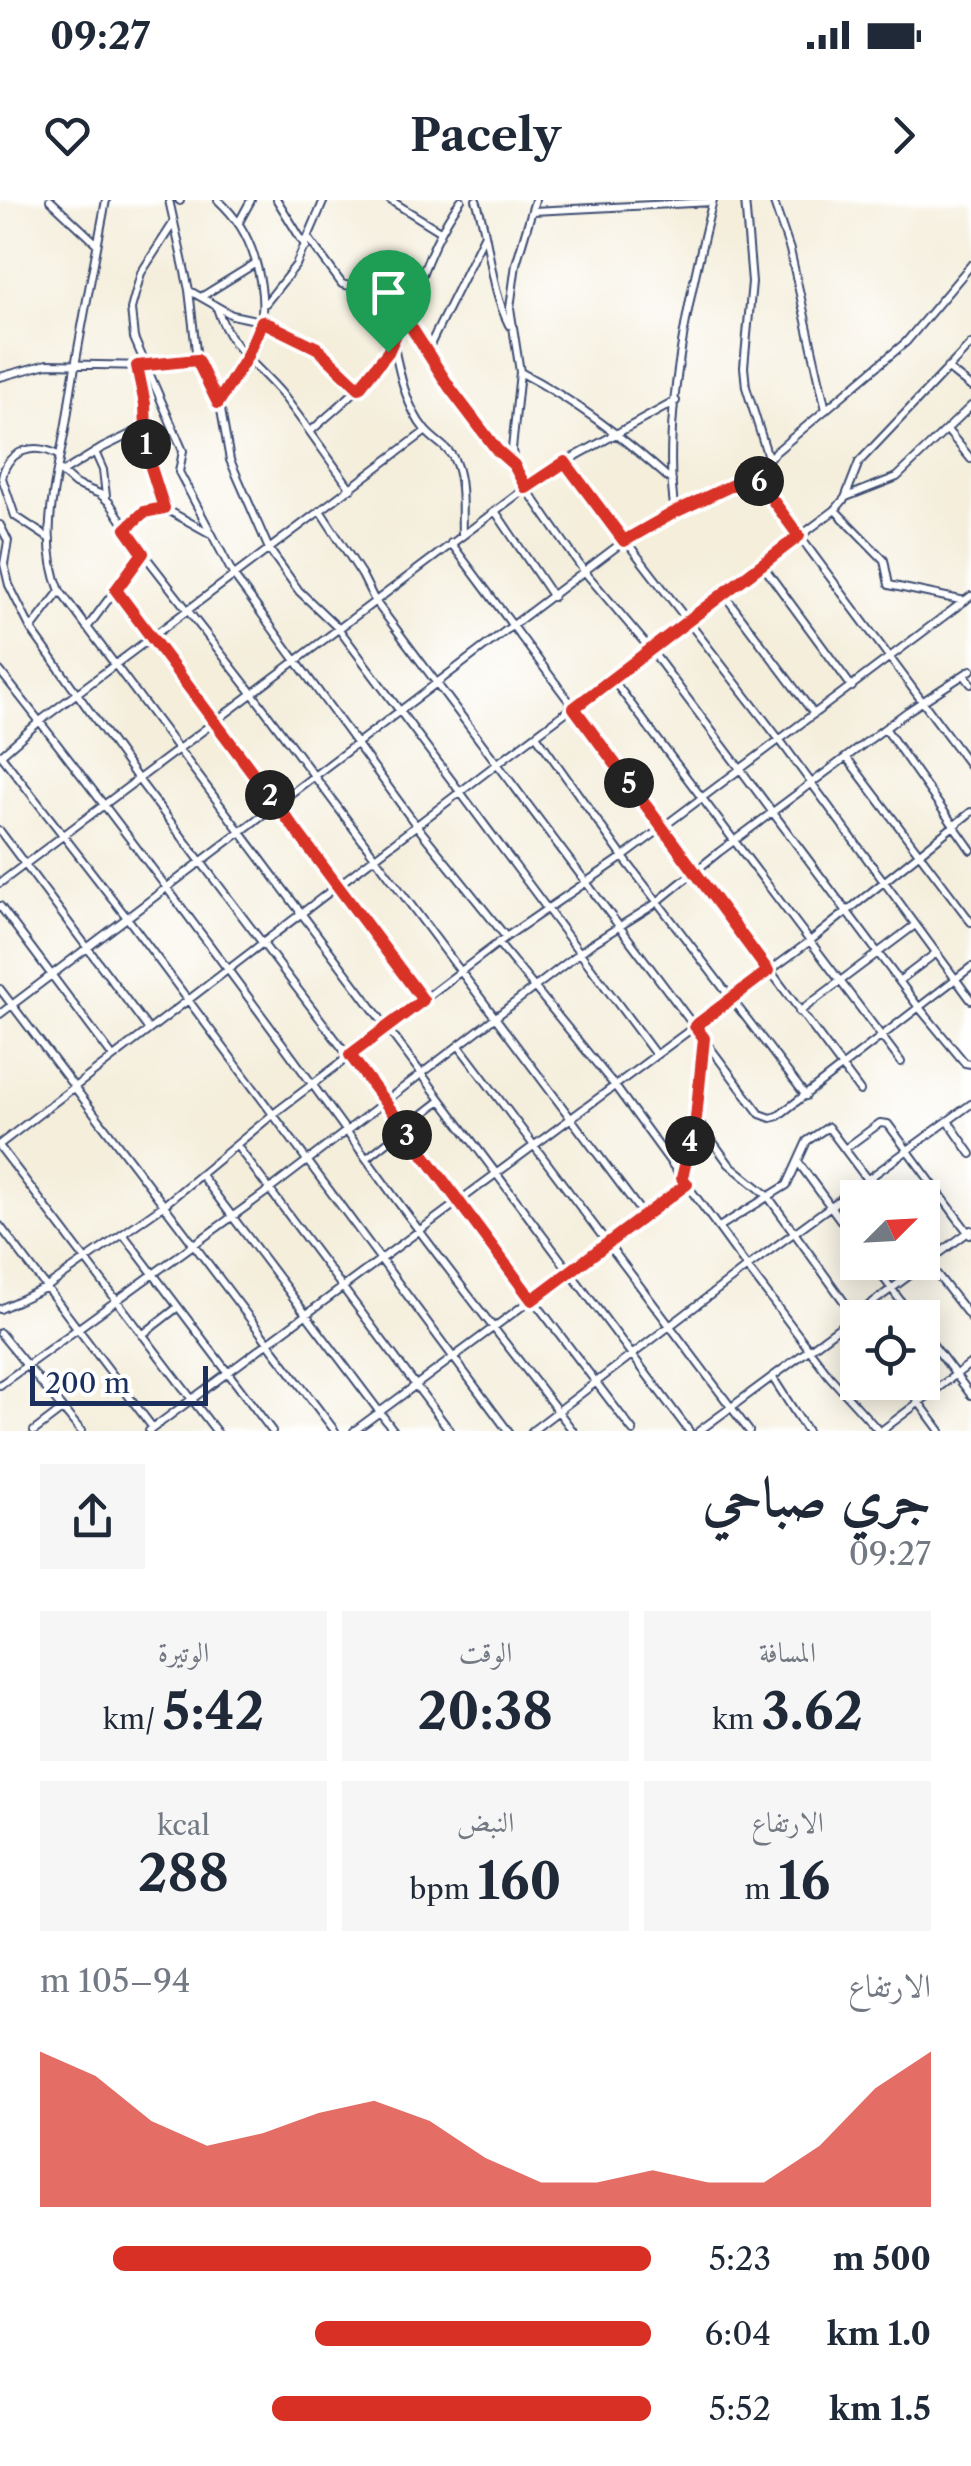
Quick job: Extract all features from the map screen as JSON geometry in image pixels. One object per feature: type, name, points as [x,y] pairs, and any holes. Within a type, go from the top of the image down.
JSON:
[{"type":"street","points":[[50,200],[98,244]]},
{"type":"street","points":[[106,200],[73,365],[61,471],[53,494],[50,539],[60,591],[689,1431]]},
{"type":"street","points":[[180,200],[170,204],[189,290],[197,360],[218,403],[230,460],[269,549],[299,591],[338,628],[656,1055]]},
{"type":"street","points":[[218,200],[239,222],[256,262],[265,304],[246,358],[218,403]]},
{"type":"street","points":[[239,222],[251,200]]},
{"type":"street","points":[[277,200],[342,284],[372,292],[404,316],[426,353],[497,450],[514,465]]},
{"type":"street","points":[[390,200],[440,231]]},
{"type":"street","points":[[310,432],[359,388],[393,342],[440,231],[461,200]]},
{"type":"street","points":[[476,200],[486,233],[492,280],[514,335]]},
{"type":"street","points":[[535,200],[510,308],[520,372],[512,449],[514,465],[584,571],[650,650],[917,1005],[965,1063],[971,1064]]},
{"type":"street","points":[[746,200],[752,282],[744,368],[768,456]]},
{"type":"street","points":[[773,200],[790,250],[826,410]]},
{"type":"street","points":[[265,304],[288,278],[308,243],[323,201]]},
{"type":"street","points":[[532,211],[712,201],[684,337],[671,436],[675,512]]},
{"type":"street","points":[[174,222],[140,273],[133,291],[131,324],[183,450],[178,472],[234,576],[536,988],[615,1086],[810,1351],[880,1431],[971,1363]]},
{"type":"street","points":[[426,353],[486,233]]},
{"type":"street","points":[[200,298],[256,262]]},
{"type":"street","points":[[0,1014],[624,541],[752,472],[906,342],[971,265]]},
{"type":"street","points":[[189,290],[241,319],[262,321],[317,348],[359,388]]},
{"type":"street","points":[[217,308],[226,334],[278,390],[351,490]]},
{"type":"street","points":[[393,342],[400,374],[426,432],[456,460],[462,535]]},
{"type":"street","points":[[216,1431],[0,1146],[498,762],[835,510],[845,498],[859,462],[971,344]]},
{"type":"street","points":[[0,378],[38,366],[149,366],[197,360]]},
{"type":"street","points":[[137,366],[145,404],[148,462],[164,508],[209,534]]},
{"type":"street","points":[[947,368],[971,388]]},
{"type":"street","points":[[520,372],[579,404],[673,482]]},
{"type":"street","points":[[0,883],[495,510],[565,462],[676,401]]},
{"type":"street","points":[[845,498],[897,477],[971,406]]},
{"type":"street","points":[[61,471],[145,427]]},
{"type":"street","points":[[946,430],[971,460]]},
{"type":"street","points":[[426,432],[115,664],[0,755],[128,919],[508,1431]]},
{"type":"street","points":[[50,539],[15,516],[2,490],[3,470],[26,450],[41,447],[60,456]]},
{"type":"street","points":[[95,452],[103,470],[106,498],[143,553],[190,610],[644,1216]]},
{"type":"street","points":[[565,462],[779,740],[971,1000]]},
{"type":"street","points":[[61,471],[82,488],[106,498]]},
{"type":"street","points":[[752,472],[971,767]]},
{"type":"street","points":[[126,529],[144,512],[164,508]]},
{"type":"street","points":[[495,510],[553,597]]},
{"type":"street","points":[[835,510],[884,560],[889,585],[968,599]]},
{"type":"street","points":[[321,512],[375,601],[760,1114],[778,1116],[971,967]]},
{"type":"street","points":[[0,525],[8,541],[4,564],[9,585],[31,630],[138,779],[634,1431]]},
{"type":"street","points":[[451,544],[860,1091]]},
{"type":"street","points":[[87,628],[143,553]]},
{"type":"street","points":[[762,563],[852,687]]},
{"type":"street","points":[[116,590],[423,1000]]},
{"type":"street","points":[[31,630],[60,591]]},
{"type":"street","points":[[723,593],[814,714]]},
{"type":"street","points":[[0,1309],[47,1287],[164,1205],[272,1115],[502,940],[622,857],[968,599]]},
{"type":"street","points":[[0,671],[105,804],[573,1431]]},
{"type":"street","points":[[0,1386],[269,1190],[581,952],[658,902],[922,701],[967,672],[971,684]]},
{"type":"street","points":[[612,680],[901,1062]]},
{"type":"street","points":[[885,728],[971,850]]},
{"type":"street","points":[[536,735],[622,857],[806,1096]]},
{"type":"street","points":[[847,758],[971,922]]},
{"type":"street","points":[[0,1226],[152,1430],[810,940],[971,812]]},
{"type":"street","points":[[0,831],[148,1030]]},
{"type":"street","points":[[0,906],[113,1058]]},
{"type":"street","points":[[799,1012],[915,924]]},
{"type":"street","points":[[900,981],[936,953]]},
{"type":"street","points":[[0,989],[335,1431]]},
{"type":"street","points":[[354,1431],[570,1272],[685,1181],[704,1038]]},
{"type":"street","points":[[459,1046],[749,1431]]},
{"type":"street","points":[[367,1158],[441,1100]]},
{"type":"street","points":[[532,1431],[828,1205],[971,1104]]},
{"type":"street","points":[[696,1118],[729,1164],[767,1195],[842,1300]]},
{"type":"street","points":[[948,1121],[971,1154]]},
{"type":"street","points":[[846,1148],[885,1122],[970,1233],[940,1250]]},
{"type":"street","points":[[718,1227],[787,1186],[807,1141],[828,1126],[867,1178]]},
{"type":"street","points":[[237,1146],[450,1431]]},
{"type":"street","points":[[798,1162],[840,1221]]},
{"type":"street","points":[[201,1175],[394,1431]]},
{"type":"street","points":[[123,1234],[272,1431]]},
{"type":"street","points":[[940,1278],[971,1318]]},
{"type":"street","points":[[886,1280],[900,1300]]},
{"type":"street","points":[[878,1300],[901,1280]]},
{"type":"street","points":[[142,1335],[178,1307]]},
{"type":"street","points":[[700,1431],[840,1330]]},
{"type":"street","points":[[0,1332],[80,1431]]},
{"type":"street","points":[[940,1354],[971,1395]]},
{"type":"street","points":[[774,1378],[807,1431]]},
{"type":"street","points":[[919,1402],[940,1431]]},
{"type":"street","points":[[34,1431],[63,1409]]},
{"type":"route","points":[[404,316],[450,388],[497,450],[514,465],[526,488],[565,462],[624,541],[752,472],[799,536],[574,708],[768,971],[695,1026],[704,1038],[696,1118],[682,1178],[687,1184],[532,1300],[350,1055],[423,1000],[116,590],[143,553],[126,529],[144,512],[164,508],[148,462],[145,404],[137,366],[197,360],[218,403],[246,358],[262,321],[317,348],[359,388],[388,352],[404,316]]}]
